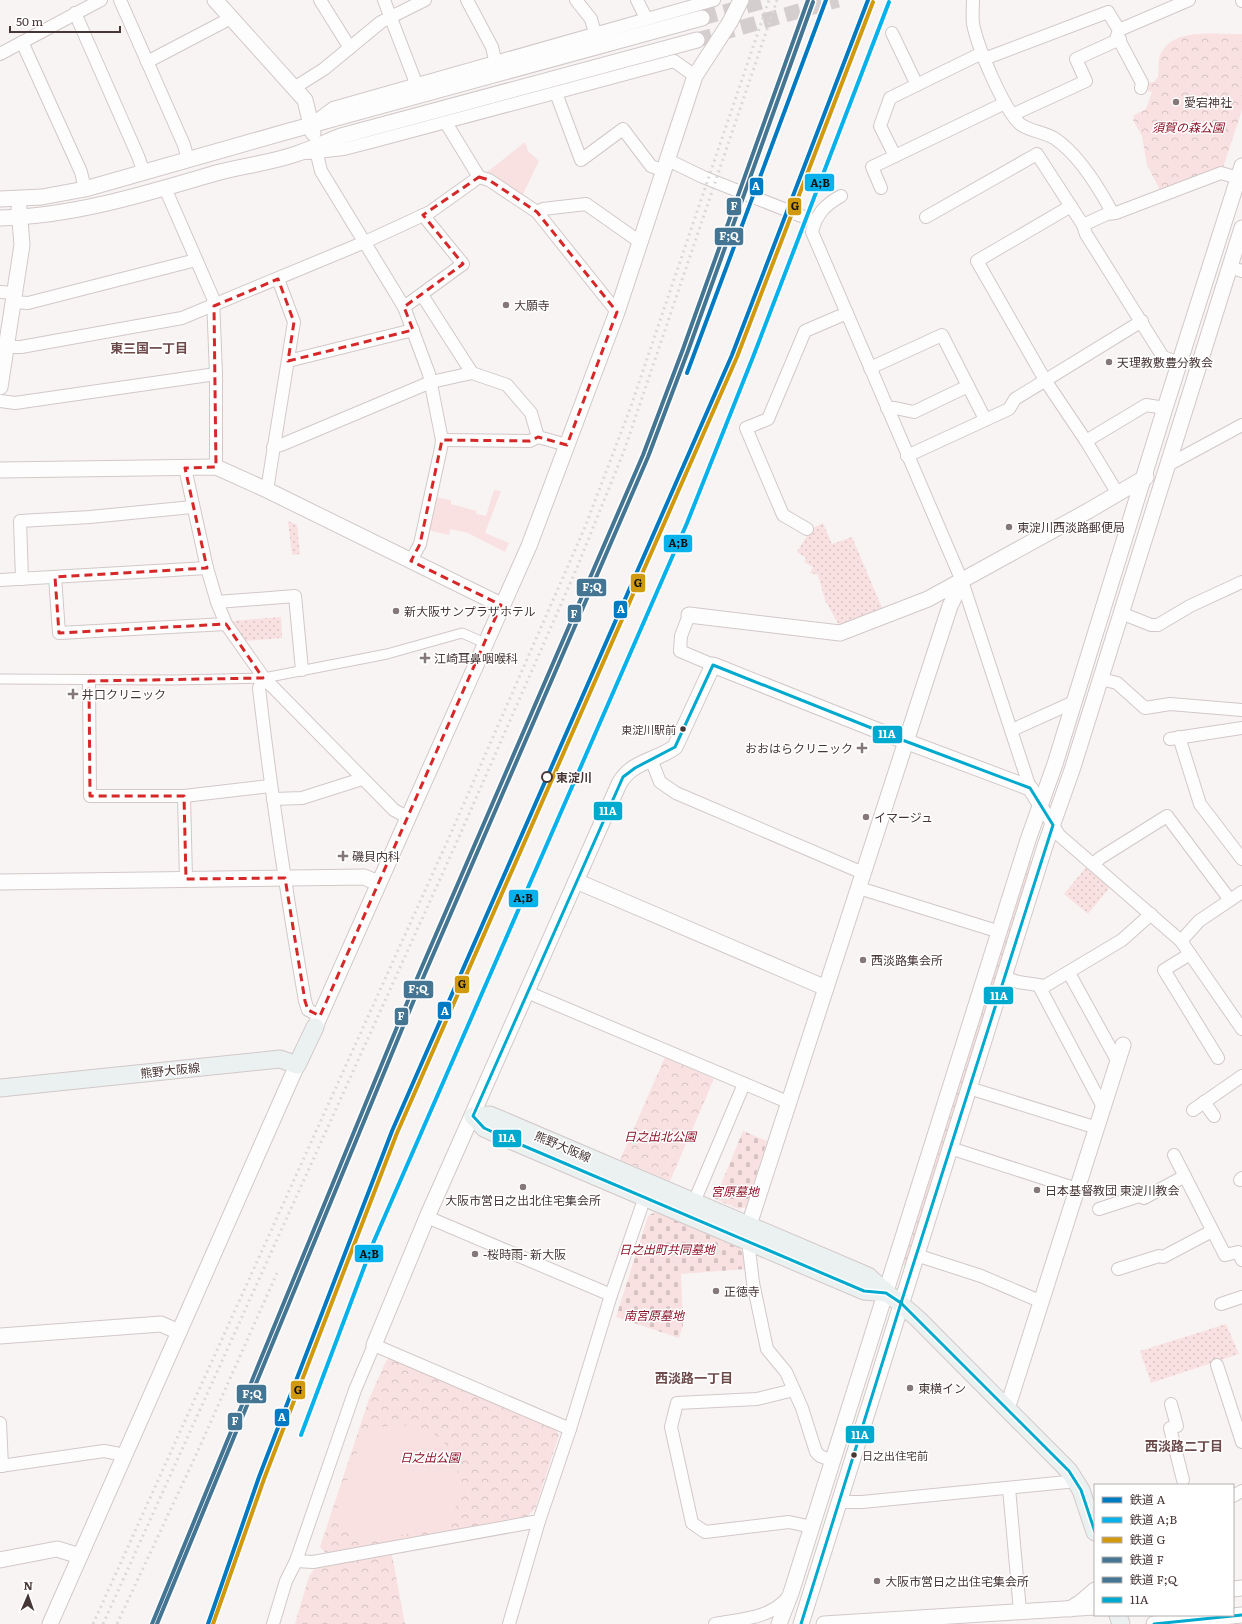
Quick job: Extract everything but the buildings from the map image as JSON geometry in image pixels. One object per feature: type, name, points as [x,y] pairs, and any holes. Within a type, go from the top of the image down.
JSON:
[{"type":"main road","points":[[297,1065],[317,1022]]},
{"type":"main road","name":"熊野大阪線","points":[[0,1088],[280,1059],[297,1065]]},
{"type":"main road","name":"熊野大阪線","points":[[473,1116],[490,1115],[647,1190],[751,1244],[864,1291],[886,1293]]},
{"type":"main road","name":"熊野大阪線","points":[[647,1190],[694,1202],[868,1276],[886,1293],[901,1303],[1077,1481],[1094,1529]]},
{"type":"street","points":[[0,54],[101,0]]},
{"type":"street","points":[[120,0],[184,144],[188,160]]},
{"type":"street","points":[[215,0],[304,100],[321,171],[404,307],[432,382],[442,440],[420,544],[412,561]]},
{"type":"street","points":[[320,0],[350,48]]},
{"type":"street","points":[[384,0],[416,83]]},
{"type":"street","points":[[294,88],[350,48],[381,22],[425,0]]},
{"type":"street","points":[[467,0],[492,47],[496,60]]},
{"type":"street","points":[[576,0],[591,19],[595,33]]},
{"type":"street","points":[[637,0],[646,18]]},
{"type":"street","points":[[311,125],[333,108],[496,60],[714,0]]},
{"type":"street","points":[[264,678],[259,688],[270,786],[305,1001],[308,1010],[317,1022],[501,605],[529,546],[617,312],[695,76],[730,22],[741,0]]},
{"type":"street","points":[[973,0],[973,24],[983,56],[1005,103],[1021,124],[1046,134],[1062,145],[1091,178],[1112,212]]},
{"type":"street","points":[[1014,114],[1086,80],[1076,59],[1119,34],[1190,0]]},
{"type":"street","points":[[895,156],[880,126],[890,98],[983,56],[1108,12],[1142,83],[1141,88]]},
{"type":"street","points":[[75,13],[138,156],[144,173]]},
{"type":"street","points":[[147,62],[231,18]]},
{"type":"street","points":[[0,199],[42,197],[85,189],[311,125],[702,18]]},
{"type":"street","points":[[892,33],[917,85]]},
{"type":"street","points":[[0,218],[65,213],[165,188],[234,168],[316,149],[349,134],[697,40]]},
{"type":"street","points":[[22,42],[81,172],[85,189]]},
{"type":"street","points":[[316,149],[344,149],[674,61],[695,76]]},
{"type":"street","points":[[556,93],[581,160],[623,130],[651,166],[666,165],[703,177],[814,221]]},
{"type":"street","points":[[881,188],[872,167],[1005,103]]},
{"type":"street","points":[[446,123],[479,177],[489,180],[537,212],[617,312]]},
{"type":"street","points":[[926,217],[1037,154],[1084,225],[1086,234],[1142,321],[1162,357],[1180,363]]},
{"type":"street","points":[[780,1624],[833,1461],[1040,804],[1074,702],[1240,172],[1221,173],[1116,213],[1112,212],[1084,225]]},
{"type":"street","points":[[5,338],[21,347],[182,318],[365,242],[423,215],[479,177]]},
{"type":"street","points":[[165,188],[212,298],[214,306],[216,467]]},
{"type":"street","points":[[841,196],[828,203],[814,221],[812,232],[962,581],[1030,788],[1059,835],[1181,941],[1242,1029]]},
{"type":"street","points":[[0,387],[9,296],[22,245],[18,198]]},
{"type":"street","points":[[537,212],[543,209],[586,204],[640,242]]},
{"type":"street","points":[[1071,206],[977,261],[1045,380],[1086,441],[1118,494]]},
{"type":"street","points":[[404,307],[463,264],[423,215]]},
{"type":"street","points":[[801,1624],[1004,977],[1101,679],[1166,466],[1236,269],[1242,228]]},
{"type":"street","points":[[9,296],[28,303],[196,260]]},
{"type":"street","points":[[267,490],[294,322],[278,279]]},
{"type":"street","points":[[422,295],[472,373]]},
{"type":"street","points":[[807,529],[783,515],[746,428],[768,418],[805,331],[847,313]]},
{"type":"street","points":[[907,456],[1009,409],[1015,398],[1142,321]]},
{"type":"street","points":[[288,361],[413,330]]},
{"type":"street","points":[[870,368],[942,335],[985,419]]},
{"type":"street","points":[[273,447],[432,382],[472,373],[507,385],[531,413],[538,437]]},
{"type":"street","points":[[0,402],[15,403],[216,374]]},
{"type":"street","points":[[887,408],[914,412],[968,386]]},
{"type":"street","points":[[1086,441],[1146,405],[1152,404],[1165,408]]},
{"type":"street","points":[[1030,788],[906,741],[680,651],[681,636],[689,615],[840,633],[928,599],[1242,425]]},
{"type":"street","points":[[442,440],[530,441],[538,437],[567,445]]},
{"type":"street","points":[[0,470],[216,467],[267,490],[501,605]]},
{"type":"street","points":[[185,468],[192,507],[207,568],[217,602],[226,624],[264,678],[362,779],[394,810],[407,817]]},
{"type":"street","points":[[22,579],[20,521],[90,517],[192,507]]},
{"type":"street","points":[[0,580],[207,568]]},
{"type":"street","points":[[55,578],[59,633],[226,624]]},
{"type":"street","points":[[833,1461],[820,1456],[816,1452],[786,1372],[767,1349],[753,1283],[749,1249],[751,1244],[749,1225],[790,1103],[950,606],[962,581]]},
{"type":"street","points":[[1121,613],[1151,625],[1158,625],[1190,606],[1242,582]]},
{"type":"street","points":[[217,602],[295,596],[302,670]]},
{"type":"street","points":[[0,679],[89,681],[264,678],[387,654],[462,633],[485,643]]},
{"type":"street","points":[[273,1624],[286,1581],[296,1560],[355,1390],[427,1217],[623,776],[634,766],[669,751],[678,742],[713,665]]},
{"type":"street","points":[[1101,679],[1117,683],[1145,708],[1170,704],[1242,710]]},
{"type":"street","points":[[89,681],[90,796],[184,796],[270,786]]},
{"type":"street","points":[[1012,730],[1074,702]]},
{"type":"street","points":[[1241,731],[1174,738],[1200,804],[1242,859]]},
{"type":"street","points":[[651,759],[660,782],[676,793],[863,873]]},
{"type":"street","points":[[273,799],[302,798],[362,779]]},
{"type":"street","points":[[184,796],[186,879]]},
{"type":"street","points":[[1094,864],[1100,858],[1167,816],[1230,900]]},
{"type":"street","points":[[0,882],[364,877],[378,883]]},
{"type":"street","points":[[576,881],[826,988]]},
{"type":"street","points":[[859,888],[1000,932]]},
{"type":"street","points":[[1181,941],[1199,921],[1242,892]]},
{"type":"street","points":[[1004,977],[1039,986],[1045,986],[1122,940],[1151,914]]},
{"type":"street","points":[[1190,954],[1164,970],[1218,1058]]},
{"type":"street","points":[[1069,973],[1118,1062]]},
{"type":"street","points":[[1039,986],[1103,1107]]},
{"type":"street","points":[[527,992],[790,1103]]},
{"type":"street","points":[[1007,1409],[1123,1045]]},
{"type":"street","points":[[50,1624],[297,1065]]},
{"type":"street","points":[[1193,1110],[1242,1076]]},
{"type":"street","points":[[694,1202],[744,1084]]},
{"type":"street","points":[[969,1088],[1097,1128]]},
{"type":"street","points":[[1204,1102],[1214,1116]]},
{"type":"street","points":[[950,1148],[1077,1189]]},
{"type":"street","points":[[1174,1155],[1225,1255],[1238,1252],[1242,1260]]},
{"type":"street","points":[[1100,1209],[1139,1196],[1144,1198],[1185,1176]]},
{"type":"street","points":[[509,1624],[539,1521],[570,1429],[611,1295],[647,1190]]},
{"type":"street","points":[[427,1217],[611,1295]]},
{"type":"street","points":[[1118,1269],[1159,1256],[1163,1257],[1212,1231]]},
{"type":"street","points":[[916,1255],[981,1276],[1042,1302]]},
{"type":"street","points":[[1221,1304],[1242,1297]]},
{"type":"street","points":[[0,1336],[161,1324],[179,1332]]},
{"type":"street","points":[[374,1345],[570,1429]]},
{"type":"street","points":[[1217,1365],[1242,1442]]},
{"type":"street","points":[[794,1390],[757,1399],[677,1403],[671,1426],[692,1523],[705,1532],[789,1522],[812,1527]]},
{"type":"street","points":[[1171,1404],[1177,1426],[1170,1428],[1182,1480]]},
{"type":"street","points":[[0,1423],[1,1466],[104,1451],[125,1455]]},
{"type":"street","points":[[839,1502],[1077,1481]]},
{"type":"street","points":[[1009,1488],[1020,1611]]},
{"type":"street","points":[[296,1560],[313,1562],[539,1521]]},
{"type":"street","points":[[0,1560],[57,1549],[80,1556]]},
{"type":"street","points":[[1069,1609],[1081,1602],[1094,1591]]},
{"type":"street","points":[[715,1624],[768,1614],[781,1606],[791,1593]]},
{"type":"street","points":[[824,1624],[1094,1607]]},
{"type":"street","points":[[1154,1624],[1210,1622],[1242,1615]]},
{"type":"highlighted area","points":[[479,177],[489,180],[537,212],[617,312],[567,445],[538,437],[530,441],[442,440],[420,544],[411,561],[501,605],[320,1016],[308,1010],[305,1001],[285,878],[186,879],[184,796],[90,796],[89,681],[263,678],[226,624],[59,633],[55,577],[207,568],[185,468],[216,467],[214,306],[278,279],[294,322],[288,361],[413,330],[404,307],[463,264],[423,215]]},
{"type":"green space","name":"須賀の森公園","points":[[1208,33],[1242,34],[1242,110],[1223,168],[1161,192],[1147,165],[1142,136],[1133,120],[1134,115],[1146,109],[1152,92],[1143,89],[1146,83],[1154,82],[1158,77],[1160,55],[1166,46],[1185,36]]},
{"type":"green space","points":[[525,142],[528,151],[539,161],[522,196],[486,173]]},
{"type":"green space","points":[[494,490],[501,491],[485,533],[509,543],[505,552],[468,533],[450,529],[449,535],[428,530],[435,497],[451,500],[451,504],[477,511],[476,514],[486,516]]},
{"type":"green space","points":[[288,521],[297,525],[300,554],[292,555]]},
{"type":"green space","points":[[823,523],[832,544],[852,537],[883,610],[840,627],[825,600],[818,575],[810,573],[813,567],[804,562],[806,558],[797,552],[811,529]]},
{"type":"green space","points":[[281,617],[282,638],[245,641],[231,621]]},
{"type":"green space","points":[[1030,862],[1033,863],[905,1265],[903,1265]]},
{"type":"green space","points":[[1087,866],[1111,886],[1088,914],[1064,894]]},
{"type":"green space","name":"日之出北公園","points":[[665,1057],[714,1079],[670,1181],[620,1160]]},
{"type":"green space","name":"宮原墓地","points":[[743,1131],[767,1141],[746,1207],[739,1209],[715,1199]]},
{"type":"green space","name":"日之出町共同墓地","points":[[655,1212],[739,1248],[744,1255],[746,1269],[681,1274],[683,1325],[679,1338],[616,1317],[648,1216]]},
{"type":"green space","points":[[1226,1324],[1239,1354],[1151,1383],[1140,1351]]},
{"type":"green space","name":"日之出公園","points":[[391,1357],[555,1429],[559,1435],[535,1509],[526,1517],[326,1553],[320,1547],[369,1399],[386,1361]]},
{"type":"green space","points":[[403,1425],[430,1431],[443,1442],[452,1455],[459,1478],[459,1486],[457,1502],[449,1527],[358,1542],[335,1515],[366,1428]]},
{"type":"green space","points":[[392,1555],[405,1624],[295,1624],[309,1576],[316,1567]]},
{"type":"tunnel","points":[[702,18],[768,0]]},
{"type":"tunnel","points":[[697,40],[838,0]]},
{"type":"railway","points":[[93,1624],[447,842],[585,527],[630,409],[769,0]]},
{"type":"railway","points":[[103,1624],[455,846],[576,570],[624,451],[777,0]]},
{"type":"railway","points":[[117,1624],[196,1455],[277,1273]]},
{"type":"rail line","name":"F","points":[[152,1624],[418,976],[643,455],[683,349],[808,0]]},
{"type":"rail line","name":"A","points":[[687,373],[826,0]]},
{"type":"rail line","name":"A","points":[[208,1624],[259,1477],[392,1131],[732,355],[868,0]]},
{"type":"rail line","name":"F;Q","points":[[157,1624],[423,978],[648,457],[688,351],[813,2]]},
{"type":"rail line","name":"G","points":[[213,1624],[264,1479],[397,1133],[737,357],[873,2]]},
{"type":"rail line","name":"A;B","points":[[301,1435],[374,1241],[687,523],[753,357],[889,2]]},
{"type":"transit line","name":"11A","points":[[713,665],[889,735],[1030,788],[1053,825],[901,1303],[886,1293],[864,1291],[517,1143],[484,1128],[473,1116],[623,777],[635,768],[675,747],[713,665]]},
{"type":"transit line","name":"11A","points":[[801,1624],[901,1303]]},
{"type":"transit line","name":"11A","points":[[901,1303],[1069,1471],[1081,1490],[1094,1529]]},
{"type":"transit line","name":"11A","points":[[1234,1616],[1242,1615]]},
{"type":"transit line","name":"11A","points":[[1154,1624],[1232,1616]]},
{"type":"place","name":"愛宕神社","points":[[1176,102]]},
{"type":"place","name":"大願寺","points":[[506,305]]},
{"type":"place","name":"天理教敷豊分教会","points":[[1109,362]]},
{"type":"place","name":"東淀川西淡路郵便局","points":[[1009,527]]},
{"type":"place","name":"新大阪サンプラザホテル","points":[[396,611]]},
{"type":"place","name":"江崎耳鼻咽喉科","points":[[425,658]]},
{"type":"place","name":"井口クリニック","points":[[73,694]]},
{"type":"place","name":"東淀川駅前","points":[[683,729]]},
{"type":"place","name":"おおはらクリニック","points":[[862,748]]},
{"type":"place","name":"東淀川","points":[[547,777]]},
{"type":"place","name":"イマージュ","points":[[866,817]]},
{"type":"place","name":"磯貝内科","points":[[343,856]]},
{"type":"place","name":"西淡路集会所","points":[[863,960]]},
{"type":"place","name":"大阪市営日之出北住宅集会所","points":[[523,1187]]},
{"type":"place","name":"日本基督教団 東淀川教会","points":[[1037,1190]]},
{"type":"place","name":"-桜時雨- 新大阪","points":[[475,1254]]},
{"type":"place","name":"正徳寺","points":[[716,1291]]},
{"type":"place","name":"東横イン","points":[[910,1388]]},
{"type":"place","name":"日之出住宅前","points":[[854,1455]]},
{"type":"place","name":"大阪市営日之出住宅集会所","points":[[877,1581]]},
{"type":"district","name":"東三国一丁目","points":[[149,347]]},
{"type":"district","name":"西淡路一丁目","points":[[694,1377]]},
{"type":"district","name":"西淡路二丁目","points":[[1184,1445]]},
{"type":"park label","name":"南宮原墓地","points":[[654,1315]]}]
